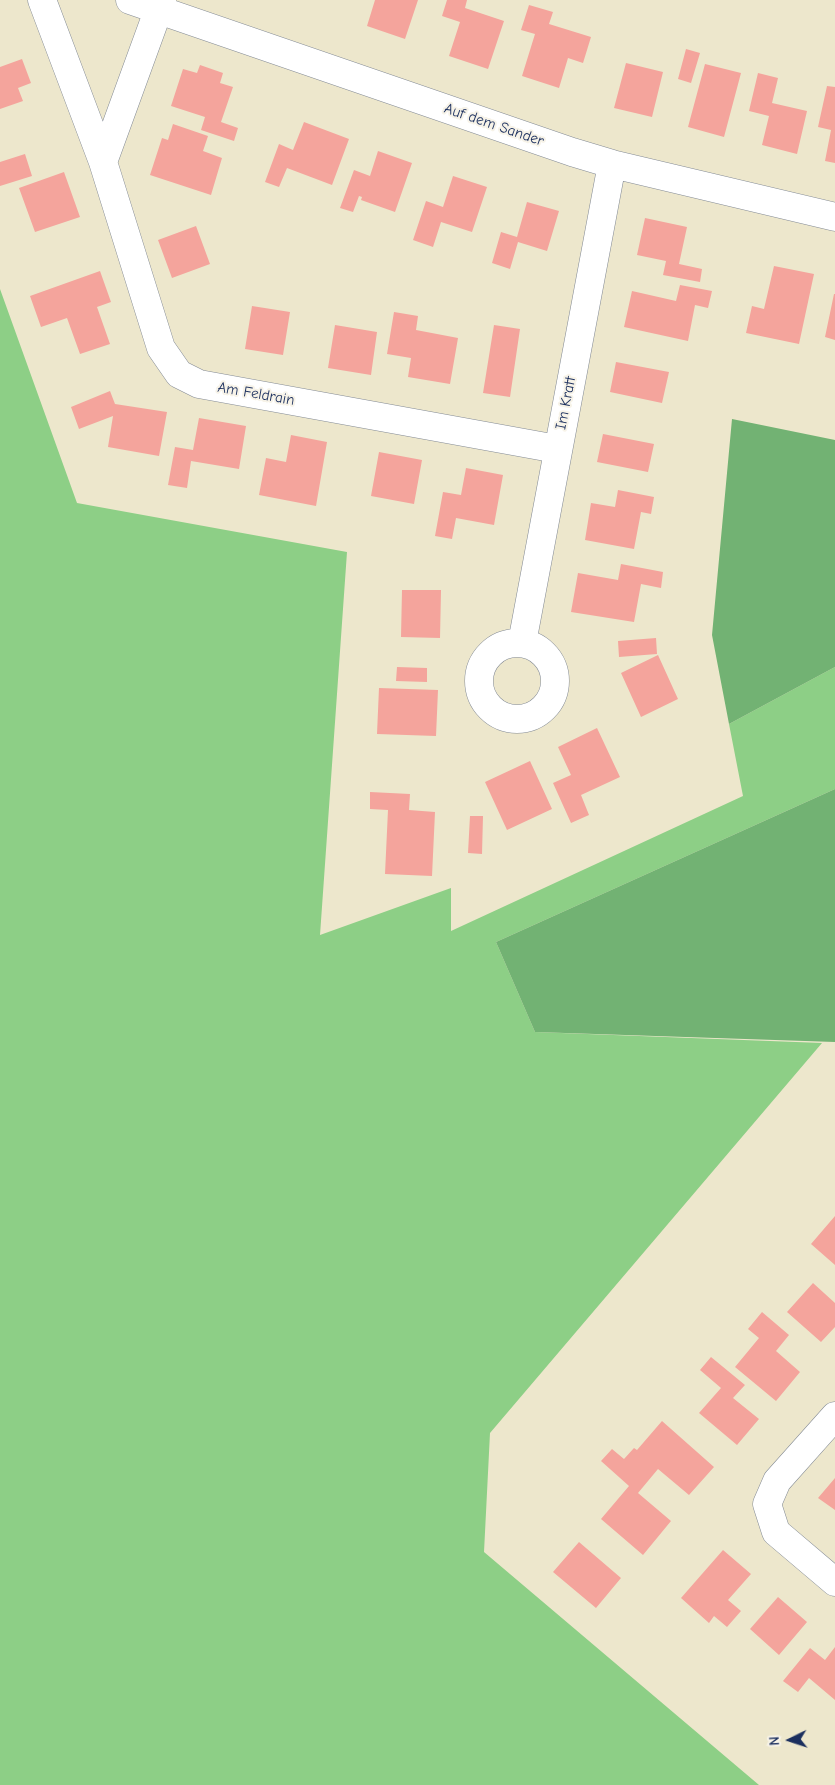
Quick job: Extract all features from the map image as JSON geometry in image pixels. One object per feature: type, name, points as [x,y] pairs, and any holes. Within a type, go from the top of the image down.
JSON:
[{"type":"street","name":"Am Feldrain","points":[[42,0],[103,162],[161,348],[179,374],[199,384],[557,449]]},
{"type":"street","name":"Auf dem Sander","points":[[130,0],[160,5],[612,164],[835,217]]},
{"type":"street","points":[[103,162],[160,5]]},
{"type":"street","name":"Im Kratt","points":[[522,642],[612,164]]},
{"type":"street","points":[[835,1416],[777,1481],[767,1504],[776,1532],[835,1582]]},
{"type":"green space","points":[[0,289],[77,503],[347,552],[320,935],[451,888],[451,931],[743,796],[729,724],[835,667],[835,789],[496,942],[535,1032],[822,1043],[490,1433],[484,1552],[759,1785],[0,1785]]},
{"type":"green space","points":[[732,419],[835,440],[835,667],[729,724],[712,635]]},
{"type":"green space","points":[[835,789],[835,1042],[535,1032],[496,942]]},
{"type":"building","points":[[375,0],[418,0],[405,39],[367,26]]},
{"type":"building","points":[[447,0],[467,0],[465,8],[504,21],[488,69],[449,56],[460,22],[442,16]]},
{"type":"building","points":[[529,5],[553,12],[549,24],[591,37],[583,63],[568,58],[559,88],[522,76],[535,34],[521,30]]},
{"type":"building","points":[[686,49],[700,53],[691,83],[678,79]]},
{"type":"building","points":[[22,59],[31,83],[18,88],[23,101],[0,109],[0,67]]},
{"type":"building","points":[[626,63],[663,72],[652,117],[614,108]]},
{"type":"building","points":[[705,64],[741,73],[724,137],[688,127]]},
{"type":"building","points":[[200,65],[223,73],[220,83],[233,87],[221,122],[238,128],[234,141],[201,130],[205,117],[171,106],[183,69],[197,73]]},
{"type":"building","points":[[758,73],[778,78],[772,103],[807,111],[797,154],[762,145],[769,116],[749,111]]},
{"type":"building","points":[[827,86],[835,87],[835,163],[825,161],[831,130],[818,127]]},
{"type":"building","points":[[304,122],[349,139],[332,185],[287,168],[279,187],[265,182],[279,144],[293,150]]},
{"type":"building","points":[[173,124],[208,136],[203,151],[222,158],[211,195],[150,175],[162,138],[168,140]]},
{"type":"building","points":[[378,151],[412,163],[395,212],[361,200],[362,197],[359,196],[353,212],[340,208],[354,170],[370,176]]},
{"type":"building","points":[[25,154],[32,176],[0,186],[0,162]]},
{"type":"building","points":[[64,172],[80,217],[35,232],[19,188]]},
{"type":"building","points":[[453,176],[487,187],[472,232],[441,222],[433,247],[413,240],[426,201],[443,207]]},
{"type":"building","points":[[527,202],[559,211],[547,251],[518,242],[510,269],[492,263],[501,232],[517,237]]},
{"type":"building","points":[[645,218],[687,227],[679,264],[702,269],[700,282],[663,275],[666,261],[637,255]]},
{"type":"building","points":[[196,226],[210,264],[172,278],[158,240]]},
{"type":"building","points":[[774,266],[814,274],[799,344],[746,333],[752,306],[764,309]]},
{"type":"building","points":[[100,271],[111,302],[97,307],[110,344],[80,354],[67,318],[41,327],[30,296]]},
{"type":"building","points":[[680,285],[712,291],[708,308],[695,305],[688,341],[624,327],[632,291],[676,301]]},
{"type":"building","points":[[835,294],[835,340],[825,337]]},
{"type":"building","points":[[252,306],[290,312],[283,355],[245,349]]},
{"type":"building","points":[[394,312],[418,316],[416,330],[458,338],[450,384],[408,377],[411,358],[387,354]]},
{"type":"building","points":[[335,325],[377,332],[371,375],[328,368]]},
{"type":"building","points":[[494,325],[520,329],[510,397],[483,393]]},
{"type":"building","points":[[616,362],[669,372],[662,403],[610,392]]},
{"type":"building","points":[[110,391],[115,404],[167,412],[159,456],[108,447],[113,416],[79,429],[71,407]]},
{"type":"building","points":[[199,418],[246,426],[239,469],[191,461],[187,488],[168,485],[175,447],[193,450]]},
{"type":"building","points":[[603,434],[654,444],[648,472],[597,462]]},
{"type":"building","points":[[291,435],[327,442],[316,506],[259,495],[266,458],[286,462]]},
{"type":"building","points":[[379,452],[422,460],[414,504],[371,496]]},
{"type":"building","points":[[466,468],[503,475],[494,525],[456,518],[452,539],[435,536],[443,492],[461,495]]},
{"type":"building","points":[[618,490],[654,497],[651,514],[641,512],[634,549],[585,540],[591,503],[615,507]]},
{"type":"building","points":[[621,564],[663,572],[661,588],[641,584],[634,622],[571,612],[578,573],[618,580]]},
{"type":"building","points":[[402,590],[441,590],[440,638],[401,637]]},
{"type":"building","points":[[656,638],[657,654],[619,657],[618,641]]},
{"type":"building","points":[[658,655],[678,699],[641,717],[621,673]]},
{"type":"building","points":[[397,667],[427,668],[427,682],[396,681]]},
{"type":"building","points":[[379,688],[438,690],[436,736],[377,734]]},
{"type":"building","points":[[597,728],[620,777],[581,795],[589,815],[571,823],[553,783],[571,775],[558,747]]},
{"type":"building","points":[[530,761],[552,809],[507,830],[485,782]]},
{"type":"building","points":[[370,792],[410,794],[409,810],[435,812],[432,876],[385,874],[388,810],[370,809]]},
{"type":"building","points":[[470,816],[483,816],[482,854],[468,853]]},
{"type":"building","points":[[835,1216],[835,1265],[811,1244]]},
{"type":"building","points":[[813,1283],[835,1303],[835,1327],[821,1342],[787,1312]]},
{"type":"building","points":[[762,1312],[789,1335],[776,1351],[800,1372],[776,1401],[735,1367],[759,1338],[748,1329]]},
{"type":"building","points":[[711,1357],[745,1385],[733,1398],[759,1419],[737,1445],[699,1413],[721,1388],[700,1370]]},
{"type":"building","points":[[662,1421],[714,1467],[689,1495],[658,1469],[638,1493],[671,1521],[643,1555],[601,1519],[629,1486],[601,1461],[612,1449],[624,1459],[634,1448],[637,1450]]},
{"type":"building","points":[[835,1478],[835,1510],[818,1498]]},
{"type":"building","points":[[579,1542],[621,1578],[596,1608],[553,1572]]},
{"type":"building","points":[[723,1550],[751,1574],[728,1600],[741,1611],[727,1627],[714,1616],[709,1623],[681,1598]]},
{"type":"building","points":[[778,1597],[807,1622],[779,1655],[750,1629]]},
{"type":"building","points":[[835,1647],[835,1700],[809,1678],[798,1692],[783,1681],[810,1648],[825,1660]]}]
